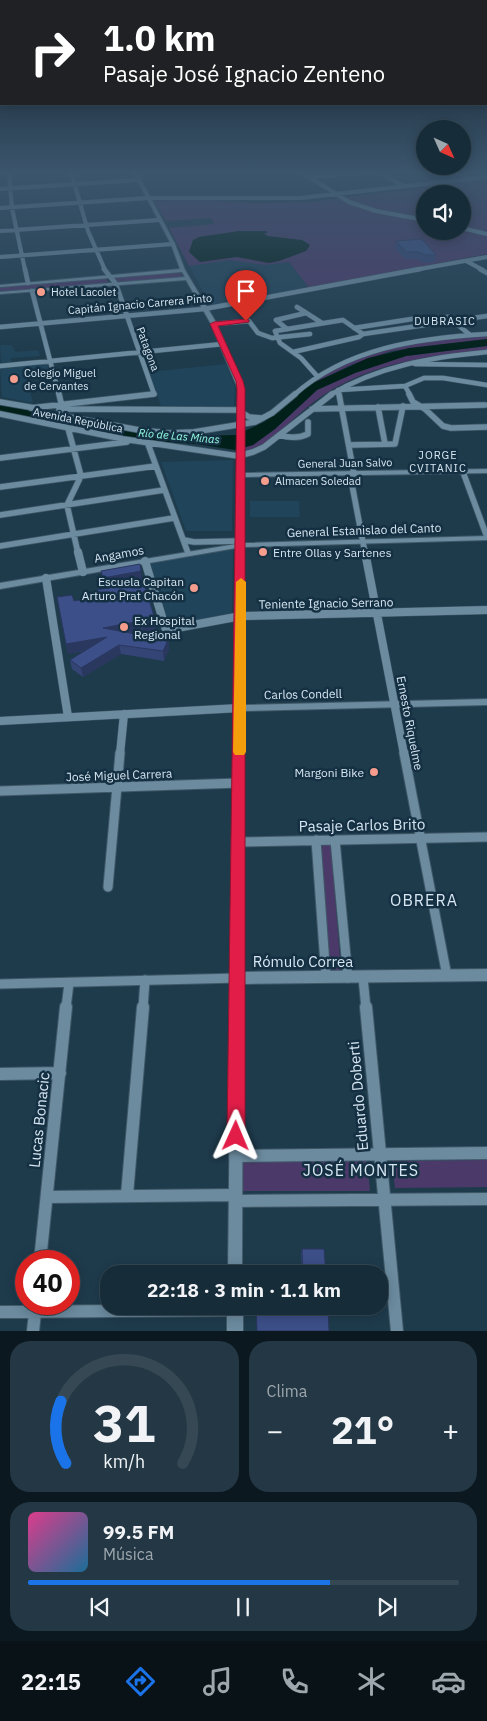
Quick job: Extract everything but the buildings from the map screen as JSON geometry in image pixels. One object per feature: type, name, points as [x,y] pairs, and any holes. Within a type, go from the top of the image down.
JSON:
[{"type":"street","points":[[18,234],[28,283]]},
{"type":"street","points":[[90,234],[108,277],[116,284]]},
{"type":"street","points":[[167,234],[183,270],[204,310],[214,324],[240,381],[242,475],[235,1265]]},
{"type":"street","points":[[0,257],[173,244]]},
{"type":"street","name":"Capitán Ignacio Carrera Pinto","points":[[0,327],[204,310],[487,257]]},
{"type":"street","points":[[466,261],[487,273]]},
{"type":"street","points":[[0,286],[183,270]]},
{"type":"street","points":[[0,293],[188,278]]},
{"type":"street","name":"Patagona","points":[[61,406],[154,394],[116,284]]},
{"type":"street","points":[[32,291],[64,416],[166,433],[240,428],[265,417],[318,376],[350,360],[396,346],[439,338],[487,334]]},
{"type":"street","points":[[297,307],[322,323]]},
{"type":"street","points":[[287,329],[276,320],[306,313]]},
{"type":"street","points":[[293,352],[359,337],[362,334],[452,319],[487,316]]},
{"type":"street","points":[[354,328],[412,319],[452,319],[470,335]]},
{"type":"street","points":[[318,376],[277,339],[275,331],[343,320],[362,334]]},
{"type":"street","points":[[214,324],[249,321],[260,334],[277,339],[310,334]]},
{"type":"street","points":[[0,366],[223,344]]},
{"type":"street","points":[[241,458],[268,443],[310,409],[338,390],[378,371],[436,357],[487,352]]},
{"type":"street","points":[[405,363],[487,365]]},
{"type":"street","points":[[338,390],[404,386],[424,378],[443,378],[487,385]]},
{"type":"street","points":[[404,386],[414,402],[443,426],[451,428],[487,427]]},
{"type":"street","name":"Ernesto Riquelme","points":[[338,390],[349,445],[363,540],[447,976]]},
{"type":"street","name":"Avenida República","points":[[0,402],[31,408],[61,406]]},
{"type":"street","points":[[310,409],[485,405]]},
{"type":"street","points":[[61,406],[241,411],[249,416],[265,417]]},
{"type":"street","points":[[349,445],[395,444],[403,406]]},
{"type":"street","points":[[378,407],[385,444]]},
{"type":"street","name":"Avenida República","points":[[0,414],[133,442],[241,458]]},
{"type":"street","points":[[279,435],[287,438],[305,437],[308,434],[308,422]]},
{"type":"street","points":[[68,428],[81,476],[66,504],[83,572]]},
{"type":"street","points":[[0,458],[133,442]]},
{"type":"street","points":[[148,444],[188,553]]},
{"type":"street","name":"General Juan Salvo","points":[[241,458],[263,474]]},
{"type":"street","points":[[0,487],[156,466]]},
{"type":"street","name":"General Juan Salvo","points":[[242,475],[487,471]]},
{"type":"street","points":[[463,472],[487,537]]},
{"type":"street","points":[[0,515],[164,490]]},
{"type":"street","points":[[0,546],[174,518]]},
{"type":"street","name":"General Estanislao del Canto","points":[[241,543],[487,537]]},
{"type":"street","points":[[184,540],[241,543]]},
{"type":"street","name":"Angamos","points":[[0,586],[241,543]]},
{"type":"street","name":"Teniente Ignacio Serrano","points":[[145,561],[166,630],[240,616],[487,610]]},
{"type":"street","points":[[46,578],[68,717]]},
{"type":"street","name":"Carlos Condell","points":[[0,721],[240,708],[487,702]]},
{"type":"street","points":[[108,887],[124,714]]},
{"type":"street","name":"José Miguel Carrera","points":[[0,791],[239,783]]},
{"type":"street","name":"Pasaje Carlos Brito","points":[[238,842],[487,837]]},
{"type":"street","points":[[316,840],[326,978]]},
{"type":"street","points":[[335,840],[348,978]]},
{"type":"street","name":"Rómulo Correa","points":[[0,984],[238,978],[487,976]]},
{"type":"street","name":"Eduardo Doberti","points":[[363,978],[397,1331]]},
{"type":"street","points":[[127,1195],[145,980]]},
{"type":"street","name":"Lucas Bonacic","points":[[41,1250],[69,983]]},
{"type":"street","points":[[0,1074],[60,1073]]},
{"type":"street","points":[[236,1156],[487,1153]]},
{"type":"street","points":[[47,1197],[127,1195],[384,1201],[487,1198]]},
{"type":"street","points":[[80,1308],[100,1308]]},
{"type":"street","points":[[0,1312],[15,1310]]},
{"type":"street","points":[[33,1331],[35,1315]]},
{"type":"street","points":[[235,1315],[235,1331]]},
{"type":"shaded area","points":[[172,234],[416,234],[416,240],[471,240],[471,234],[487,234],[487,254],[309,288],[289,262],[265,265],[229,260],[189,266]]},
{"type":"shaded area","points":[[234,259],[265,265],[289,262],[309,288],[211,306],[189,266]]},
{"type":"shaded area","points":[[179,272],[184,277],[121,283],[114,280],[114,277]]},
{"type":"shaded area","points":[[103,278],[109,283],[0,293],[0,286]]},
{"type":"shaded area","points":[[487,336],[487,339],[391,351],[353,364],[311,384],[331,372],[373,354],[418,343]]},
{"type":"shaded area","name":"Colegio Miguel de Cervantes","points":[[0,345],[11,345],[16,352],[38,350],[40,356],[11,358],[11,362],[1,363]]},
{"type":"shaded area","points":[[487,346],[487,350],[402,362],[360,376],[322,396],[276,435],[245,453],[245,447],[253,445],[275,429],[317,390],[355,373],[406,356]]},
{"type":"shaded area","name":"Colegio Miguel de Cervantes","points":[[47,362],[49,373],[26,375],[33,403],[2,397],[0,366]]},
{"type":"shaded area","points":[[226,364],[235,388],[234,408],[161,406],[149,372]]},
{"type":"shaded area","points":[[233,460],[232,531],[186,531],[161,462]]},
{"type":"shaded area","points":[[250,501],[299,501],[300,517],[250,517]]},
{"type":"shaded area","name":"Escuela Capitan Arturo Prat Chacón","points":[[233,547],[232,614],[168,627],[148,563]]},
{"type":"shaded area","points":[[321,845],[331,845],[341,972],[329,972]]},
{"type":"shaded area","points":[[243,1160],[367,1160],[370,1191],[243,1191]]},
{"type":"shaded area","points":[[487,1160],[487,1187],[395,1188],[392,1161]]},
{"type":"water","points":[[218,234],[264,234],[302,240],[310,245],[306,251],[269,263],[237,257],[200,262],[189,252],[193,240],[199,237]]},
{"type":"water","name":"Río de Las Minas","points":[[487,339],[487,346],[406,356],[355,373],[317,390],[275,429],[253,445],[235,450],[197,444],[140,440],[0,413],[0,405],[157,434],[190,436],[236,435],[264,422],[311,384],[368,358],[409,348]]},
{"type":"slow traffic","points":[[240,752],[241,582]]},
{"type":"place","name":"Hotel Lacolet","points":[[41,292]]},
{"type":"place","name":"Colegio Miguel de Cervantes","points":[[14,379]]},
{"type":"place","name":"Almacen Soledad","points":[[265,481]]},
{"type":"place","name":"Entre Ollas y Sartenes","points":[[263,552]]},
{"type":"place","name":"Escuela Capitan Arturo Prat Chacón","points":[[194,588]]},
{"type":"place","name":"Ex Hospital Regional","points":[[124,627]]},
{"type":"place","name":"Margoni Bike","points":[[374,772]]},
{"type":"district","name":"DUBRASIC","points":[[445,321]]},
{"type":"district","name":"JORGE CVITANIC","points":[[438,461]]},
{"type":"district","name":"OBRERA","points":[[424,900]]},
{"type":"district","name":"JOSÉ MONTES","points":[[361,1170]]},
{"type":"route","points":[[236,1136],[242,525],[241,389],[240,381],[214,324],[246,321]]}]
